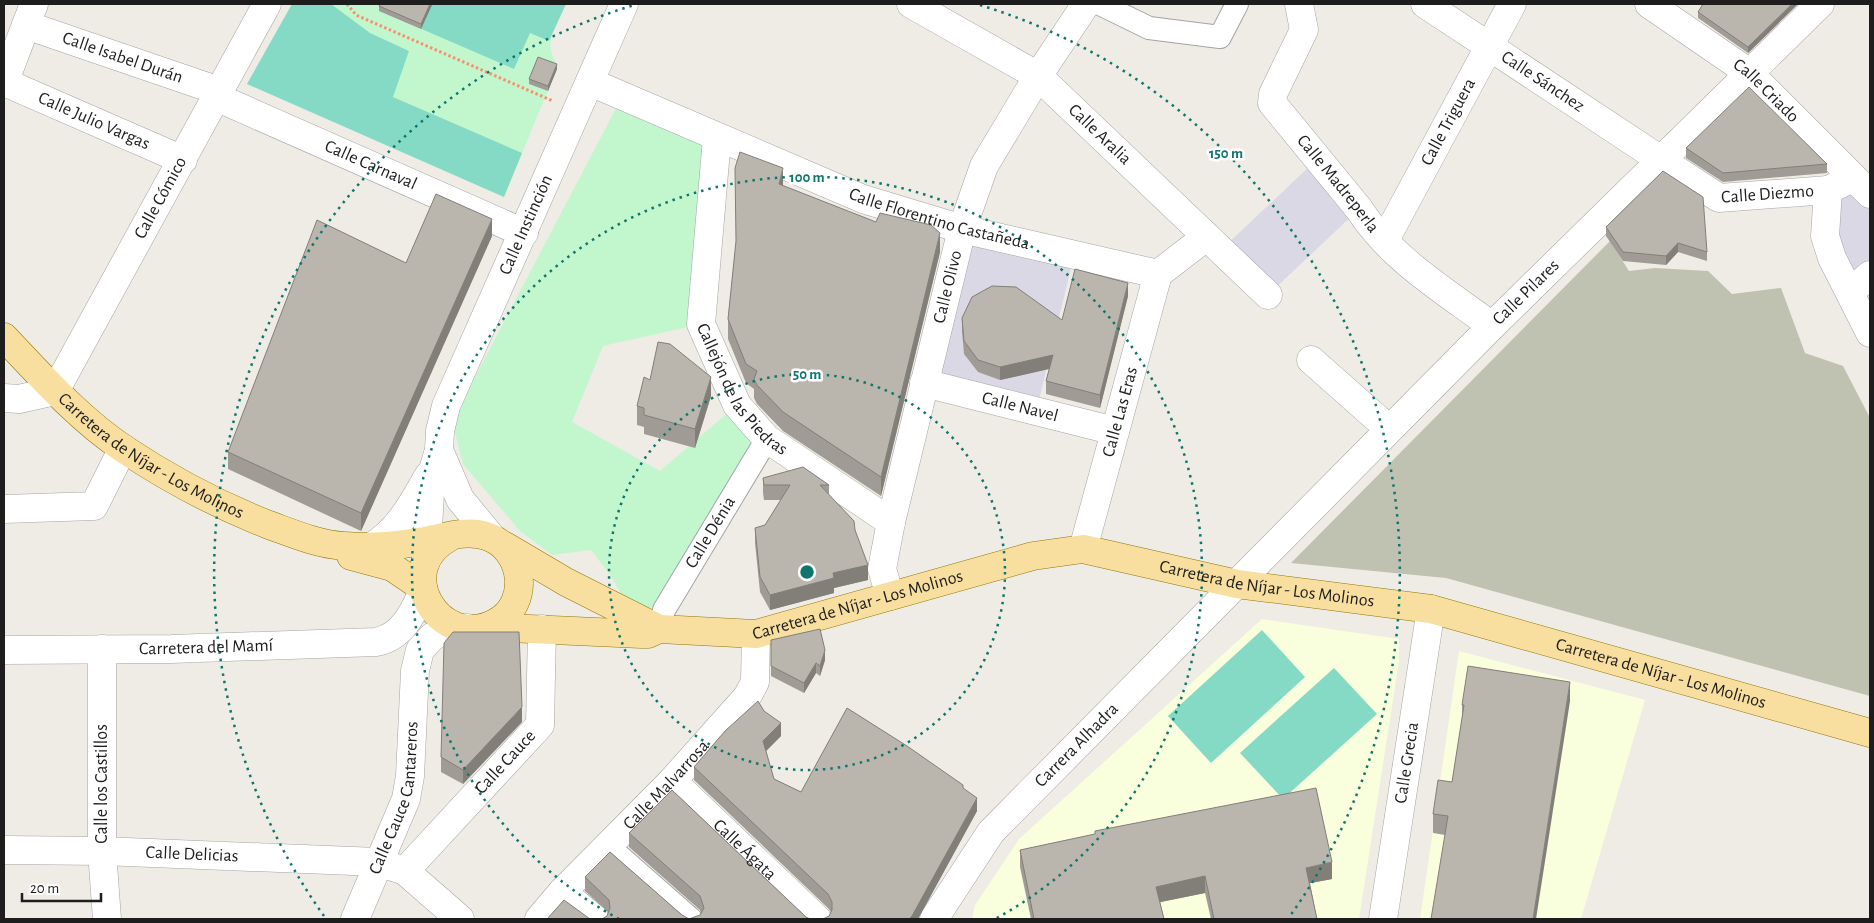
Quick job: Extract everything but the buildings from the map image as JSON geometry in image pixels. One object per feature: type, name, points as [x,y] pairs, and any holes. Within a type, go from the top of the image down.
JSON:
[{"type":"main road","name":"Carretera de Níjar - Los Molinos","points":[[4,336],[55,391],[122,448],[210,500],[320,543],[340,553],[392,567],[423,589],[427,602],[435,612],[453,624],[478,627],[641,634],[660,629],[756,634],[1033,556],[1083,549],[1237,584],[1431,609],[1868,733]]},
{"type":"main road","name":"Carretera de Níjar - Los Molinos","points":[[320,543],[371,547],[435,546],[470,533],[498,542],[566,582],[660,629]]},
{"type":"main road","points":[[478,627],[504,617],[516,600],[519,578],[517,563],[498,542]]},
{"type":"main road","points":[[423,589],[435,546]]},
{"type":"street","name":"Calle Cómico","points":[[55,391],[267,4]]},
{"type":"street","name":"Calle Instinción","points":[[435,546],[436,460],[446,406],[624,4]]},
{"type":"street","name":"Calle Aralia","points":[[911,4],[1038,76],[1268,295]]},
{"type":"street","name":"Calle Olivo","points":[[890,596],[882,568],[891,522],[962,229],[984,166],[1038,76],[1086,4]]},
{"type":"street","points":[[1100,4],[1149,28],[1220,37],[1237,4]]},
{"type":"street","name":"Calle Madreperla","points":[[1299,4],[1304,30],[1273,94],[1272,102],[1359,209],[1371,228],[1405,262],[1492,326]]},
{"type":"street","name":"Calle Sánchez","points":[[1425,4],[1660,160]]},
{"type":"street","name":"Calle Triguera","points":[[1385,240],[1512,4]]},
{"type":"street","name":"Calle Criado","points":[[1649,4],[1748,72],[1861,186]]},
{"type":"street","name":"Calle Pilares","points":[[1237,584],[1492,326],[1748,72],[1820,4]]},
{"type":"street","name":"Calle Isabel Durán","points":[[30,14],[218,94]]},
{"type":"street","points":[[4,82],[30,14]]},
{"type":"street","name":"Calle Julio Vargas","points":[[4,82],[183,160]]},
{"type":"street","name":"Calle Florentino Castañeda","points":[[590,82],[863,199],[962,229],[1158,274]]},
{"type":"street","name":"Calle Carnaval","points":[[218,94],[524,233]]},
{"type":"street","name":"Callejón de las Piedras","points":[[717,138],[701,324],[737,405],[767,439],[891,522]]},
{"type":"street","name":"Calle Diezmo","points":[[1660,160],[1719,198],[1861,186]]},
{"type":"street","points":[[1828,190],[1826,236],[1832,258],[1870,334]]},
{"type":"street","points":[[1158,274],[1206,237]]},
{"type":"street","name":"Calle Las Eras","points":[[1083,549],[1158,274]]},
{"type":"street","points":[[1850,292],[1870,275]]},
{"type":"street","points":[[1311,360],[1389,430]]},
{"type":"street","name":"Calle Navel","points":[[924,384],[1115,431]]},
{"type":"street","points":[[4,398],[19,399],[55,391]]},
{"type":"street","name":"Calle Dénia","points":[[660,629],[664,610],[767,439]]},
{"type":"street","points":[[4,509],[94,506],[122,448]]},
{"type":"street","name":"Calle Instinción","points":[[436,460],[460,499],[498,542]]},
{"type":"street","name":"Calle Instinción","points":[[371,547],[383,540],[396,528],[436,460]]},
{"type":"street","name":"Carrera Alhadra","points":[[934,919],[991,832],[1237,584]]},
{"type":"street","points":[[415,672],[409,665],[403,648],[404,626],[423,589]]},
{"type":"street","name":"Calle Grecia","points":[[1383,919],[1431,609]]},
{"type":"street","name":"Carretera del Mamí","points":[[4,650],[171,649],[376,642],[389,640],[404,626]]},
{"type":"street","name":"Calle Cauce Cantareros","points":[[355,919],[378,862],[398,821],[409,788],[415,672],[420,650],[432,637],[444,631],[478,627]]},
{"type":"street","name":"Calle Cauce","points":[[405,871],[540,725],[542,629]]},
{"type":"street","name":"Calle Malvarrosa","points":[[539,919],[562,892],[672,781],[747,698],[755,682],[756,634]]},
{"type":"street","name":"Calle los Castillos","points":[[102,648],[102,851],[107,919]]},
{"type":"street","name":"Calle Ágata","points":[[672,781],[818,919]]},
{"type":"street","points":[[608,846],[691,919]]},
{"type":"street","name":"Calle Delicias","points":[[4,850],[102,851],[378,862],[405,871]]},
{"type":"street","points":[[405,871],[460,919]]},
{"type":"street","points":[[562,892],[595,919]]},
{"type":"path","points":[[347,4],[356,14],[545,98]]},
{"type":"shaded area","points":[[1312,164],[1359,209],[1268,295],[1223,248]]},
{"type":"shaded area","points":[[1850,188],[1870,205],[1870,263],[1849,277],[1835,243],[1834,196]]},
{"type":"shaded area","points":[[968,239],[1072,264],[1038,404],[934,378]]},
{"type":"shaded area","points":[[1610,241],[1629,271],[1655,268],[1708,271],[1732,294],[1781,288],[1805,353],[1843,366],[1870,418],[1870,696],[1446,578],[1291,563]]},
{"type":"shaded area","points":[[1262,619],[1399,639],[1399,661],[1359,919],[972,919],[975,905],[1019,839]]},
{"type":"shaded area","points":[[1459,651],[1645,700],[1581,919],[1420,919]]},
{"type":"green space","points":[[292,4],[566,4],[554,28],[551,42],[553,57],[558,66],[504,197],[247,84]]},
{"type":"green space","points":[[292,4],[331,4],[370,33],[409,51],[393,97],[522,153],[504,197],[247,84]]},
{"type":"green space","points":[[383,4],[566,4],[549,41],[530,33],[514,69],[380,11]]},
{"type":"green space","points":[[623,95],[717,138],[701,324],[603,346],[572,422],[660,471],[737,405],[767,439],[664,610],[627,604],[611,576],[591,550],[552,555],[520,531],[463,464],[452,421]]},
{"type":"green space","points":[[1262,630],[1305,677],[1211,763],[1168,716]]},
{"type":"green space","points":[[1334,668],[1377,714],[1283,799],[1240,753]]}]
